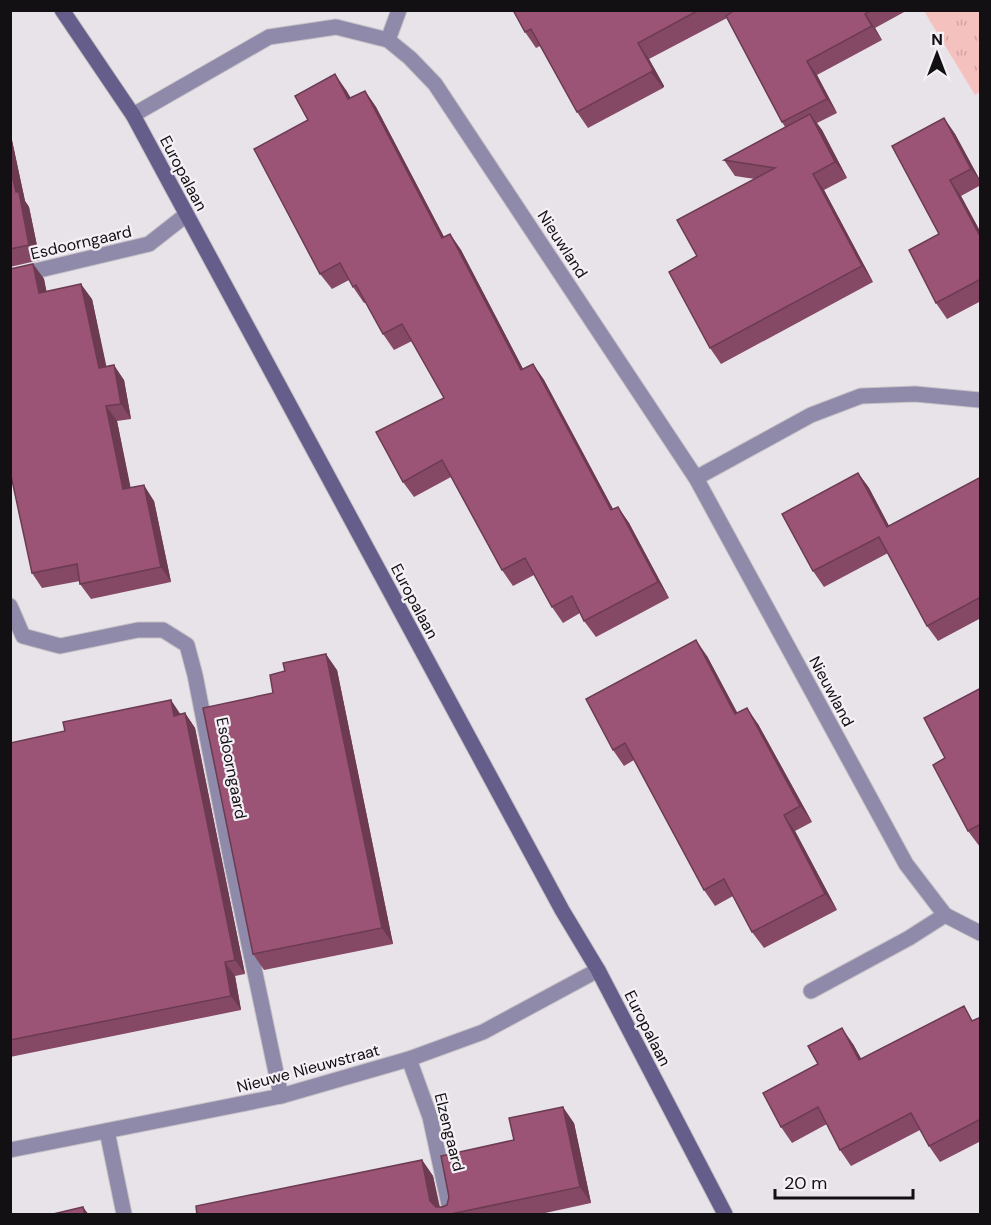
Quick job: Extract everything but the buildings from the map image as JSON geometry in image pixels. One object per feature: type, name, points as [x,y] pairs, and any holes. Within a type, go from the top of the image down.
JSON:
[{"type":"street","name":"Europalaan","points":[[62,10],[133,115],[562,910],[598,970],[725,1215]]},
{"type":"street","points":[[388,40],[399,10]]},
{"type":"street","name":"Nieuwland","points":[[133,115],[269,37],[336,27],[388,40],[410,58],[435,84],[696,478],[906,864],[945,915],[981,933]]},
{"type":"street","name":"Esdoorngaard","points":[[10,277],[149,244],[186,215]]},
{"type":"street","points":[[696,478],[811,415],[861,396],[915,394],[981,400]]},
{"type":"street","name":"Esdoorngaard","points":[[10,606],[23,636],[60,646],[138,630],[163,630],[187,645],[281,1096]]},
{"type":"street","points":[[811,992],[909,938],[945,915]]},
{"type":"street","name":"Nieuwe Nieuwstraat","points":[[10,1150],[281,1096],[409,1059],[483,1032],[598,970]]},
{"type":"street","name":"Elzengaard","points":[[409,1059],[430,1117],[451,1215]]},
{"type":"street","points":[[107,1131],[124,1215]]},
{"type":"green space","points":[[924,11],[980,11],[980,92],[975,95]]}]
